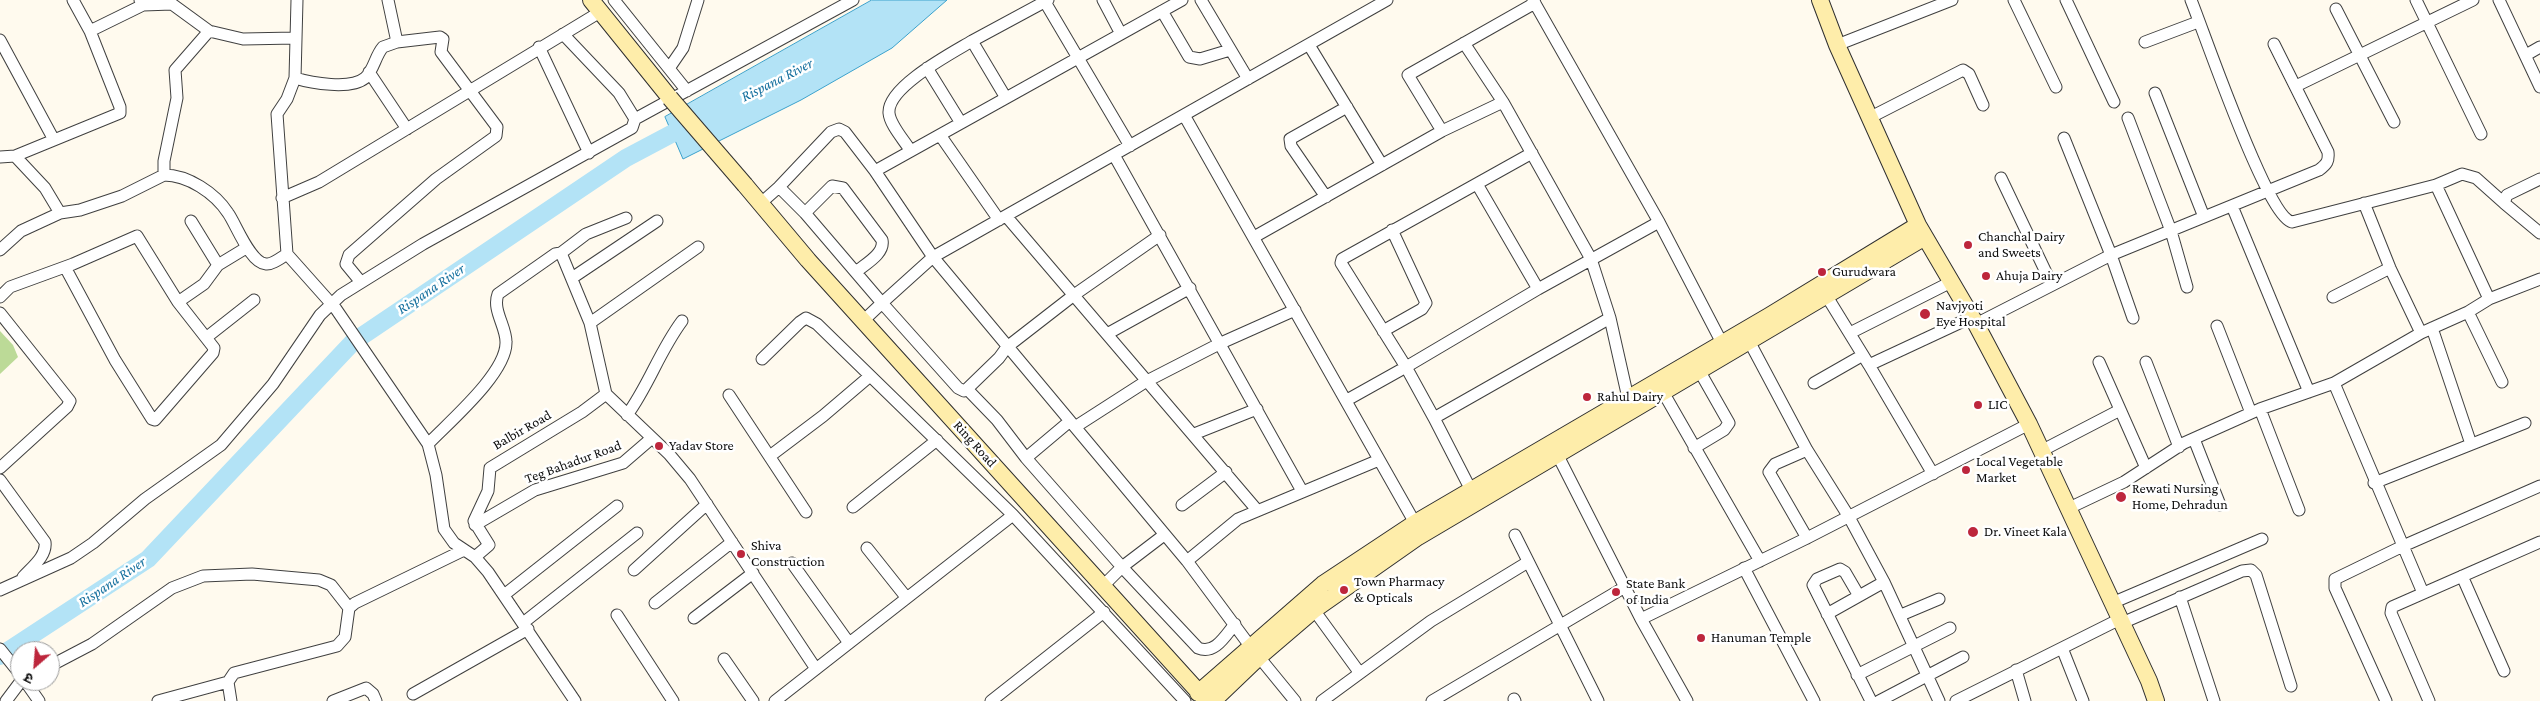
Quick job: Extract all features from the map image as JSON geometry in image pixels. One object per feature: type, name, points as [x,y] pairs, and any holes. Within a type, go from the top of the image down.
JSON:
[{"type":"main road","points":[[1820,0],[1837,45],[1921,231],[1974,320],[2029,424],[2067,509],[2121,621],[2156,701]]},
{"type":"main road","name":"Ring Road","points":[[596,6],[670,98],[808,260],[1103,586],[1197,698]]},
{"type":"main road","points":[[1197,698],[1255,652],[1418,537],[1554,449],[1628,398],[1749,341],[1826,296],[1921,231]]},
{"type":"main road","points":[[1213,701],[1255,652],[1323,584],[1415,523],[1663,392],[1722,343],[1921,231]]},
{"type":"street","points":[[0,157],[15,156],[118,115],[121,112],[90,31],[73,0]]},
{"type":"street","points":[[388,0],[397,42]]},
{"type":"street","points":[[614,0],[670,67],[687,91]]},
{"type":"street","points":[[670,67],[683,48],[698,0]]},
{"type":"street","points":[[0,590],[71,558],[93,543],[145,499],[221,445],[273,384],[333,306],[360,281],[632,128],[635,119],[854,0]]},
{"type":"street","points":[[1103,0],[1121,34]]},
{"type":"street","points":[[875,171],[1182,0]]},
{"type":"street","points":[[1201,0],[1248,79]]},
{"type":"street","points":[[863,321],[933,257],[1387,0]]},
{"type":"street","points":[[1837,45],[1952,0]]},
{"type":"street","points":[[2014,0],[2056,87]]},
{"type":"street","points":[[2066,0],[2114,102]]},
{"type":"street","points":[[2416,0],[2481,134]]},
{"type":"street","points":[[2296,86],[2473,0]]},
{"type":"street","points":[[2499,0],[2540,87]]},
{"type":"street","points":[[299,1],[295,38],[295,78],[287,98],[277,114],[287,254],[333,306],[428,444],[436,475],[444,529],[454,543],[475,557],[526,626],[575,701]]},
{"type":"street","points":[[910,150],[890,120],[889,106],[896,95],[927,68],[972,41],[1047,1],[1130,146]]},
{"type":"street","points":[[1442,131],[1408,75],[1534,1],[1659,222],[1722,343]]},
{"type":"street","points":[[2194,1],[2198,22],[2240,129],[2269,192],[2284,219],[2292,222],[2436,185],[2467,174],[2476,178],[2540,233]]},
{"type":"street","points":[[90,31],[141,3],[172,4],[208,31],[243,38],[295,38]]},
{"type":"street","points":[[282,198],[319,182],[407,129],[562,34],[596,6]]},
{"type":"street","points":[[2336,9],[2358,56],[2394,122]]},
{"type":"street","points":[[1162,11],[1189,57],[1200,59],[1230,50]]},
{"type":"street","points":[[2146,42],[2198,22]]},
{"type":"street","points":[[164,175],[164,161],[177,98],[175,69],[208,31]]},
{"type":"street","points":[[562,34],[620,94],[635,119]]},
{"type":"street","points":[[295,78],[315,83],[340,84],[362,80],[369,72],[383,47],[397,42],[442,38],[442,52],[497,127],[498,132],[496,136],[436,179],[349,255],[346,264],[360,281]]},
{"type":"street","points":[[0,40],[54,140]]},
{"type":"street","points":[[972,41],[1006,98]]},
{"type":"street","points":[[1464,43],[1503,102],[1591,259],[1610,318],[1628,398]]},
{"type":"street","points":[[1814,383],[1866,360],[1974,320],[2052,285],[2111,255],[2320,170],[2329,159],[2328,152],[2274,44]]},
{"type":"street","points":[[1309,45],[1382,165]]},
{"type":"street","points":[[2526,55],[2540,47]]},
{"type":"street","points":[[539,48],[588,153]]},
{"type":"street","points":[[927,68],[961,123]]},
{"type":"street","points":[[1869,118],[1963,70],[1969,74],[1982,105]]},
{"type":"street","points":[[369,72],[407,129]]},
{"type":"street","points":[[2155,93],[2204,217]]},
{"type":"street","points":[[1254,237],[1442,131],[1503,102]]},
{"type":"street","points":[[1326,197],[1290,146],[1290,139],[1347,107]]},
{"type":"street","points":[[1184,115],[1415,523]]},
{"type":"street","points":[[2128,118],[2171,231],[2187,287]]},
{"type":"street","points":[[761,203],[832,132],[839,129],[850,136],[933,257],[1187,562],[1293,700]]},
{"type":"street","points":[[940,135],[1002,218],[1074,295],[1146,382],[1194,434],[1257,510]]},
{"type":"street","points":[[2064,138],[2111,255],[2133,318]]},
{"type":"street","points":[[1472,492],[1406,367],[1341,263],[1345,255],[1532,153]]},
{"type":"street","points":[[1114,155],[1221,343],[1302,491]]},
{"type":"street","points":[[15,156],[45,188],[60,213]]},
{"type":"street","points":[[0,250],[21,231],[60,213],[80,210],[122,196],[164,175],[174,175],[202,187],[224,208],[246,248],[266,264],[287,254]]},
{"type":"street","points":[[2001,178],[2052,285]]},
{"type":"street","points":[[2504,203],[2507,195],[2540,179]]},
{"type":"street","points":[[1477,184],[1538,289]]},
{"type":"street","points":[[804,213],[832,186],[836,185],[843,188],[882,240],[883,245],[879,253],[856,272]]},
{"type":"street","points":[[2436,185],[2489,299]]},
{"type":"street","points":[[779,187],[958,388],[964,391],[999,358],[1007,347],[1074,295],[1160,235]]},
{"type":"street","points":[[2364,202],[2390,268],[2421,333]]},
{"type":"street","points":[[2232,206],[2309,392]]},
{"type":"street","points":[[428,444],[484,384],[500,363],[506,343],[496,304],[498,294],[555,254],[562,254],[586,234],[626,218]]},
{"type":"street","points":[[191,221],[218,264]]},
{"type":"street","points":[[572,278],[657,221]]},
{"type":"street","points":[[1347,400],[1538,289],[1659,222]]},
{"type":"street","points":[[1383,331],[1422,309],[1426,303],[1392,230]]},
{"type":"street","points":[[0,297],[10,287],[104,252],[136,236],[178,302],[214,346],[213,353],[159,417],[153,420],[115,360],[65,267]]},
{"type":"street","points":[[590,323],[698,247]]},
{"type":"street","points":[[178,302],[204,284],[218,264],[246,248]]},
{"type":"street","points":[[562,254],[590,323],[606,394],[681,467],[816,669]]},
{"type":"street","points":[[2333,297],[2390,268]]},
{"type":"street","points":[[2067,509],[2124,482],[2178,447],[2194,439],[2256,411],[2334,383],[2421,333],[2468,312],[2489,299],[2540,279]]},
{"type":"street","points":[[1850,333],[1952,282]]},
{"type":"street","points":[[1107,334],[1190,288]]},
{"type":"street","points":[[1826,296],[1850,333],[1933,474]]},
{"type":"street","points":[[207,337],[254,300]]},
{"type":"street","points":[[1026,458],[1072,424],[1146,382],[1221,343],[1295,310]]},
{"type":"street","points":[[2468,312],[2502,382]]},
{"type":"street","points":[[0,314],[70,400],[67,407],[0,468]]},
{"type":"street","points":[[762,359],[806,318],[817,324],[1013,515],[1104,612],[1197,698]]},
{"type":"street","points":[[1434,418],[1610,318]]},
{"type":"street","points":[[627,415],[644,390],[666,342],[682,321]]},
{"type":"street","points":[[2217,326],[2299,510]]},
{"type":"street","points":[[2432,328],[2471,444]]},
{"type":"street","points":[[1749,341],[1808,450],[1849,517],[1884,582],[1915,644],[1940,701]]},
{"type":"street","points":[[2099,362],[2146,468]]},
{"type":"street","points":[[2146,362],[2178,447]]},
{"type":"street","points":[[1694,448],[1724,430],[1729,423],[1697,365]]},
{"type":"street","points":[[770,456],[824,416],[870,376]]},
{"type":"street","points":[[2334,383],[2374,483],[2423,593]]},
{"type":"street","points":[[967,389],[997,420],[1026,458],[1122,568],[1198,648],[1204,651],[1214,648],[1235,624]]},
{"type":"street","points":[[1663,392],[1760,560]]},
{"type":"street","name":"Balbir Road","points":[[475,525],[476,516],[488,492],[488,472],[493,464],[582,412],[606,394]]},
{"type":"street","points":[[729,395],[806,512]]},
{"type":"street","points":[[1194,434],[1257,409]]},
{"type":"street","points":[[2041,450],[2120,410]]},
{"type":"street","points":[[2374,483],[2525,423]]},
{"type":"street","points":[[1641,619],[1849,517],[2029,424]]},
{"type":"street","name":"Teg Bahadur Road","points":[[475,525],[535,490],[623,463],[652,438]]},
{"type":"street","points":[[2194,439],[2220,505]]},
{"type":"street","points":[[853,507],[937,440]]},
{"type":"street","points":[[1554,449],[1641,619],[1687,701]]},
{"type":"street","points":[[1807,538],[1770,472],[1775,464],[1808,450]]},
{"type":"street","points":[[1187,562],[1229,526],[1257,510],[1379,460]]},
{"type":"street","points":[[1182,505],[1226,472]]},
{"type":"street","points":[[0,480],[45,542],[46,549],[42,556],[20,580]]},
{"type":"street","points":[[2386,701],[2334,583],[2339,576],[2402,546],[2540,486]]},
{"type":"street","points":[[634,570],[707,504]]},
{"type":"street","points":[[504,596],[617,506]]},
{"type":"street","points":[[775,701],[1013,515]]},
{"type":"street","points":[[475,525],[489,545],[475,557]]},
{"type":"street","points":[[413,694],[526,626],[637,533]]},
{"type":"street","points":[[1103,586],[1122,568],[1164,535]]},
{"type":"street","points":[[1515,535],[1598,701]]},
{"type":"street","points":[[2112,603],[2262,539]]},
{"type":"street","points":[[655,603],[732,542]]},
{"type":"street","points":[[2429,701],[2391,609],[2396,604],[2540,542]]},
{"type":"street","points":[[867,548],[906,597]]},
{"type":"street","points":[[348,608],[464,550]]},
{"type":"street","points":[[1322,701],[1431,621],[1528,562]]},
{"type":"street","points":[[792,563],[849,643]]},
{"type":"street","points":[[1744,568],[1814,701]]},
{"type":"street","points":[[1859,596],[1842,570],[1817,579],[1813,585],[1813,589],[1871,701]]},
{"type":"street","points":[[1956,701],[2016,670],[2121,621],[2242,571],[2251,570],[2256,575],[2291,686]]},
{"type":"street","points":[[694,618],[753,573]]},
{"type":"street","points":[[60,661],[92,644],[172,588],[203,576],[252,574],[319,580],[330,586],[348,608],[345,637],[337,646],[240,670],[230,676],[228,682],[231,701]]},
{"type":"street","points":[[2462,576],[2504,672]]},
{"type":"street","points":[[1827,614],[1884,582]]},
{"type":"street","points":[[1432,701],[1625,587]]},
{"type":"street","points":[[2180,597],[2214,701]]},
{"type":"street","points":[[1901,616],[1939,599]]},
{"type":"street","points":[[1314,610],[1359,672]]},
{"type":"street","points":[[991,701],[1104,612]]},
{"type":"street","points":[[617,615],[673,701]]},
{"type":"street","points":[[1857,675],[1915,644],[1950,628]]},
{"type":"street","points":[[2062,648],[2083,701]]},
{"type":"street","points":[[0,649],[10,662]]},
{"type":"street","points":[[1879,701],[1930,676],[1963,657]]},
{"type":"street","points":[[724,659],[753,701]]},
{"type":"street","points":[[2016,670],[2025,701]]},
{"type":"street","points":[[158,701],[228,682]]},
{"type":"street","points":[[333,701],[366,688],[373,694],[376,701]]},
{"type":"street","points":[[6,701],[14,691]]},
{"type":"street","points":[[31,691],[39,701]]},
{"type":"green space","points":[[0,331],[13,345],[18,357],[0,374]]},
{"type":"water","points":[[872,0],[947,0],[892,48],[801,100],[683,159],[665,117]]},
{"type":"waterway","name":"Rispana River","points":[[0,656],[148,559],[353,342],[626,158],[692,123]]},
{"type":"place","name":"Chanchal Dairy and Sweets","points":[[1968,245]]},
{"type":"place","name":"Gurudwara","points":[[1822,272]]},
{"type":"place","name":"Ahuja Dairy","points":[[1986,276]]},
{"type":"place","name":"Navjyoti Eye Hospital","points":[[1925,314]]},
{"type":"place","name":"Rahul Dairy","points":[[1587,397]]},
{"type":"place","name":"LIC","points":[[1978,405]]},
{"type":"place","name":"Yadav Store","points":[[659,446]]},
{"type":"place","name":"Local Vegetable Market","points":[[1966,470]]},
{"type":"place","name":"Rewati Nursing Home, Dehradun","points":[[2121,497]]},
{"type":"place","name":"Dr. Vineet Kala","points":[[1973,532]]},
{"type":"place","name":"Shiva Construction","points":[[741,554]]},
{"type":"place","name":"Town Pharmacy & Opticals","points":[[1344,590]]},
{"type":"place","name":"State Bank of India","points":[[1616,592]]},
{"type":"place","name":"Hanuman Temple","points":[[1701,638]]}]
